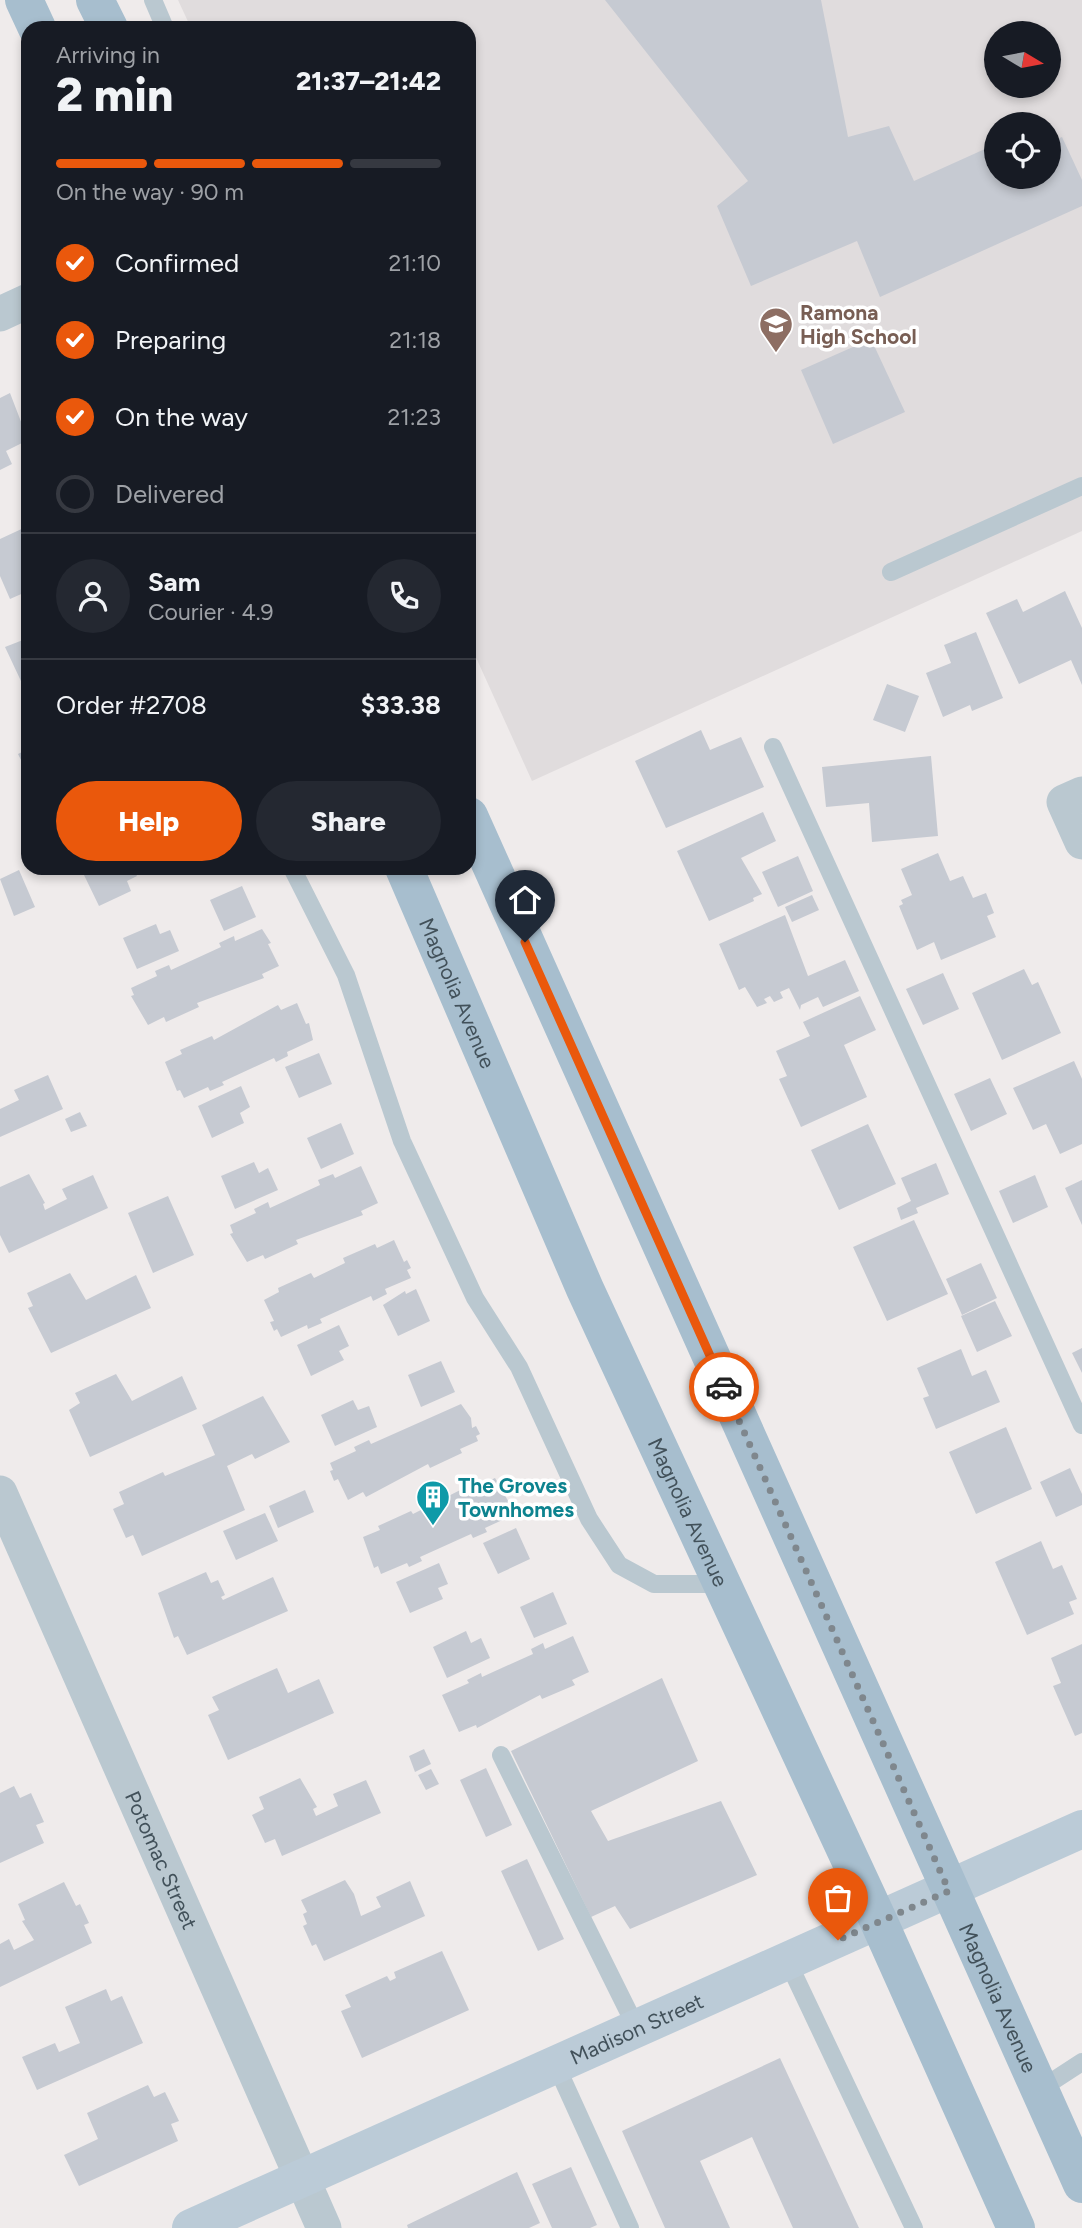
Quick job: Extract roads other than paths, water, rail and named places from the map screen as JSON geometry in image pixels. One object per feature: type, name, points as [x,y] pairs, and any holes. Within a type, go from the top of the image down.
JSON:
[{"type":"main road","points":[[24,0],[34,21]]},
{"type":"main road","points":[[96,0],[106,21]]},
{"type":"main road","name":"Magnolia Avenue","points":[[476,832],[1082,2184]]},
{"type":"main road","name":"Magnolia Avenue","points":[[407,875],[585,1289],[879,1922],[1016,2228]]},
{"type":"main road","name":"Madison Street","points":[[191,2228],[949,1891],[1082,1829]]},
{"type":"street","points":[[0,314],[21,304]]},
{"type":"street","points":[[1073,798],[1082,842]]},
{"type":"street","name":"Potomac Street","points":[[0,1493],[324,2228]]},
{"type":"lane","points":[[153,0],[162,21]]},
{"type":"lane","points":[[891,572],[1082,486]]},
{"type":"lane","points":[[773,747],[1082,1425]]},
{"type":"lane","points":[[296,875],[346,975],[401,1141],[475,1298],[519,1367],[589,1519],[619,1564],[654,1584],[722,1584]]},
{"type":"lane","points":[[501,1755],[637,2029]]},
{"type":"lane","points":[[788,1962],[914,2228]]},
{"type":"lane","points":[[1040,2090],[1082,2062]]},
{"type":"lane","points":[[556,2065],[630,2228]]},
{"type":"place","name":"Ramona High School","points":[[776,354]]},
{"type":"place","name":"The Groves Townhomes","points":[[433,1527]]}]
